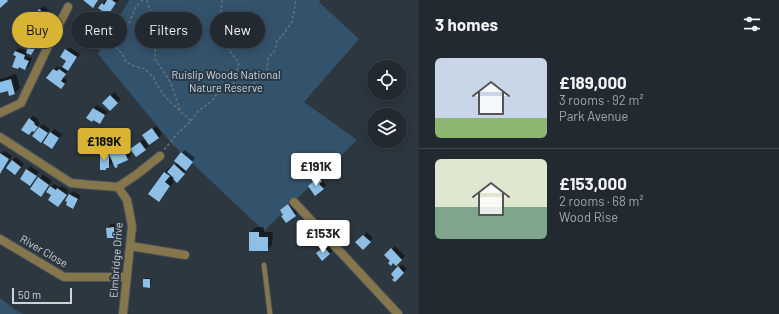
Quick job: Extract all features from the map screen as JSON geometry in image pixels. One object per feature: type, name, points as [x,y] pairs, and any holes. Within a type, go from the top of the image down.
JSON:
[{"type":"street","points":[[0,113],[21,103],[50,40],[68,7]]},
{"type":"street","points":[[0,137],[71,183],[118,187],[160,156]]},
{"type":"street","name":"Elmbridge Drive","points":[[118,187],[127,200],[132,226],[123,314]]},
{"type":"street","points":[[294,202],[398,314]]},
{"type":"street","name":"River Close","points":[[0,239],[64,276],[127,277]]},
{"type":"street","points":[[130,246],[185,255]]},
{"type":"lane","points":[[264,265],[270,314]]},
{"type":"path","points":[[143,0],[136,6],[116,48],[123,55],[126,62],[145,69],[153,77],[166,98],[192,121]]},
{"type":"path","points":[[147,0],[156,29],[155,59],[170,81],[180,111]]},
{"type":"path","points":[[222,0],[219,37],[239,63],[232,90]]},
{"type":"path","points":[[160,156],[177,134],[192,121],[198,111],[212,101],[216,95],[252,85],[261,79],[267,70],[268,59],[275,50],[277,41],[292,22],[296,0]]},
{"type":"green space","name":"Ruislip Woods National Nature Reserve","points":[[129,0],[320,0],[319,2],[359,39],[304,102],[357,140],[264,231],[172,144],[98,54],[101,48],[127,48],[127,12],[122,12]]},
{"type":"green space","points":[[0,298],[17,311],[24,314],[0,314]]},
{"type":"building","points":[[0,0],[7,0],[8,1],[0,8]]},
{"type":"building","points":[[83,0],[98,0],[93,8]]},
{"type":"building","points":[[107,0],[112,0],[116,3],[110,12],[104,12],[98,8],[102,3],[104,5]]},
{"type":"building","points":[[28,48],[35,49],[31,55],[26,53]]},
{"type":"building","points":[[65,49],[77,57],[68,71],[62,67],[66,61],[60,57]]},
{"type":"building","points":[[15,51],[25,55],[24,59],[29,61],[25,70],[19,67],[18,69],[12,67],[16,56],[13,55]]},
{"type":"building","points":[[53,69],[57,71],[59,69],[66,74],[61,81],[65,84],[61,89],[46,78]]},
{"type":"building","points":[[11,79],[15,94],[9,96],[8,91],[0,93],[0,82]]},
{"type":"building","points":[[110,95],[118,103],[110,111],[102,103]]},
{"type":"building","points":[[93,108],[105,115],[100,124],[93,120],[92,122],[86,118]]},
{"type":"building","points":[[29,118],[38,127],[29,135],[21,130]]},
{"type":"building","points":[[39,127],[48,133],[41,143],[32,136]]},
{"type":"building","points":[[152,128],[159,138],[149,145],[142,135]]},
{"type":"building","points":[[50,132],[59,138],[52,149],[43,143]]},
{"type":"building","points":[[140,142],[146,150],[136,157],[130,149]]},
{"type":"building","points":[[122,145],[128,160],[117,165],[118,167],[115,168],[109,154],[116,151],[114,148]]},
{"type":"building","points":[[181,152],[193,162],[186,171],[174,161]]},
{"type":"building","points":[[0,153],[9,159],[0,174]]},
{"type":"building","points":[[100,155],[109,155],[109,168],[106,168],[106,170],[100,170]]},
{"type":"building","points":[[12,160],[21,167],[15,175],[6,168]]},
{"type":"building","points":[[174,164],[185,174],[177,183],[167,172]]},
{"type":"building","points":[[26,169],[37,176],[30,186],[20,179]]},
{"type":"building","points":[[164,172],[170,176],[165,182],[170,186],[159,202],[148,194]]},
{"type":"building","points":[[38,177],[49,185],[41,197],[30,189]]},
{"type":"building","points":[[319,177],[322,181],[319,184],[324,189],[315,196],[308,186]]},
{"type":"building","points":[[50,186],[56,190],[57,188],[67,195],[58,207],[48,200],[51,195],[46,192]]},
{"type":"building","points":[[69,194],[78,199],[73,209],[66,205],[67,202],[65,201]]},
{"type":"building","points":[[288,204],[296,216],[286,223],[281,216],[283,215],[280,210]]},
{"type":"building","points":[[114,227],[115,238],[107,238],[106,228]]},
{"type":"building","points":[[249,232],[259,232],[259,237],[268,237],[268,251],[249,251]]},
{"type":"building","points":[[363,235],[371,242],[363,250],[355,242]]},
{"type":"building","points":[[324,247],[330,254],[322,261],[316,253]]},
{"type":"building","points":[[391,248],[402,260],[396,266],[393,263],[391,266],[388,263],[390,261],[384,255]]},
{"type":"building","points":[[398,266],[404,273],[395,282],[392,280],[394,278],[391,274]]},
{"type":"building","points":[[143,279],[150,279],[150,288],[143,287]]}]
